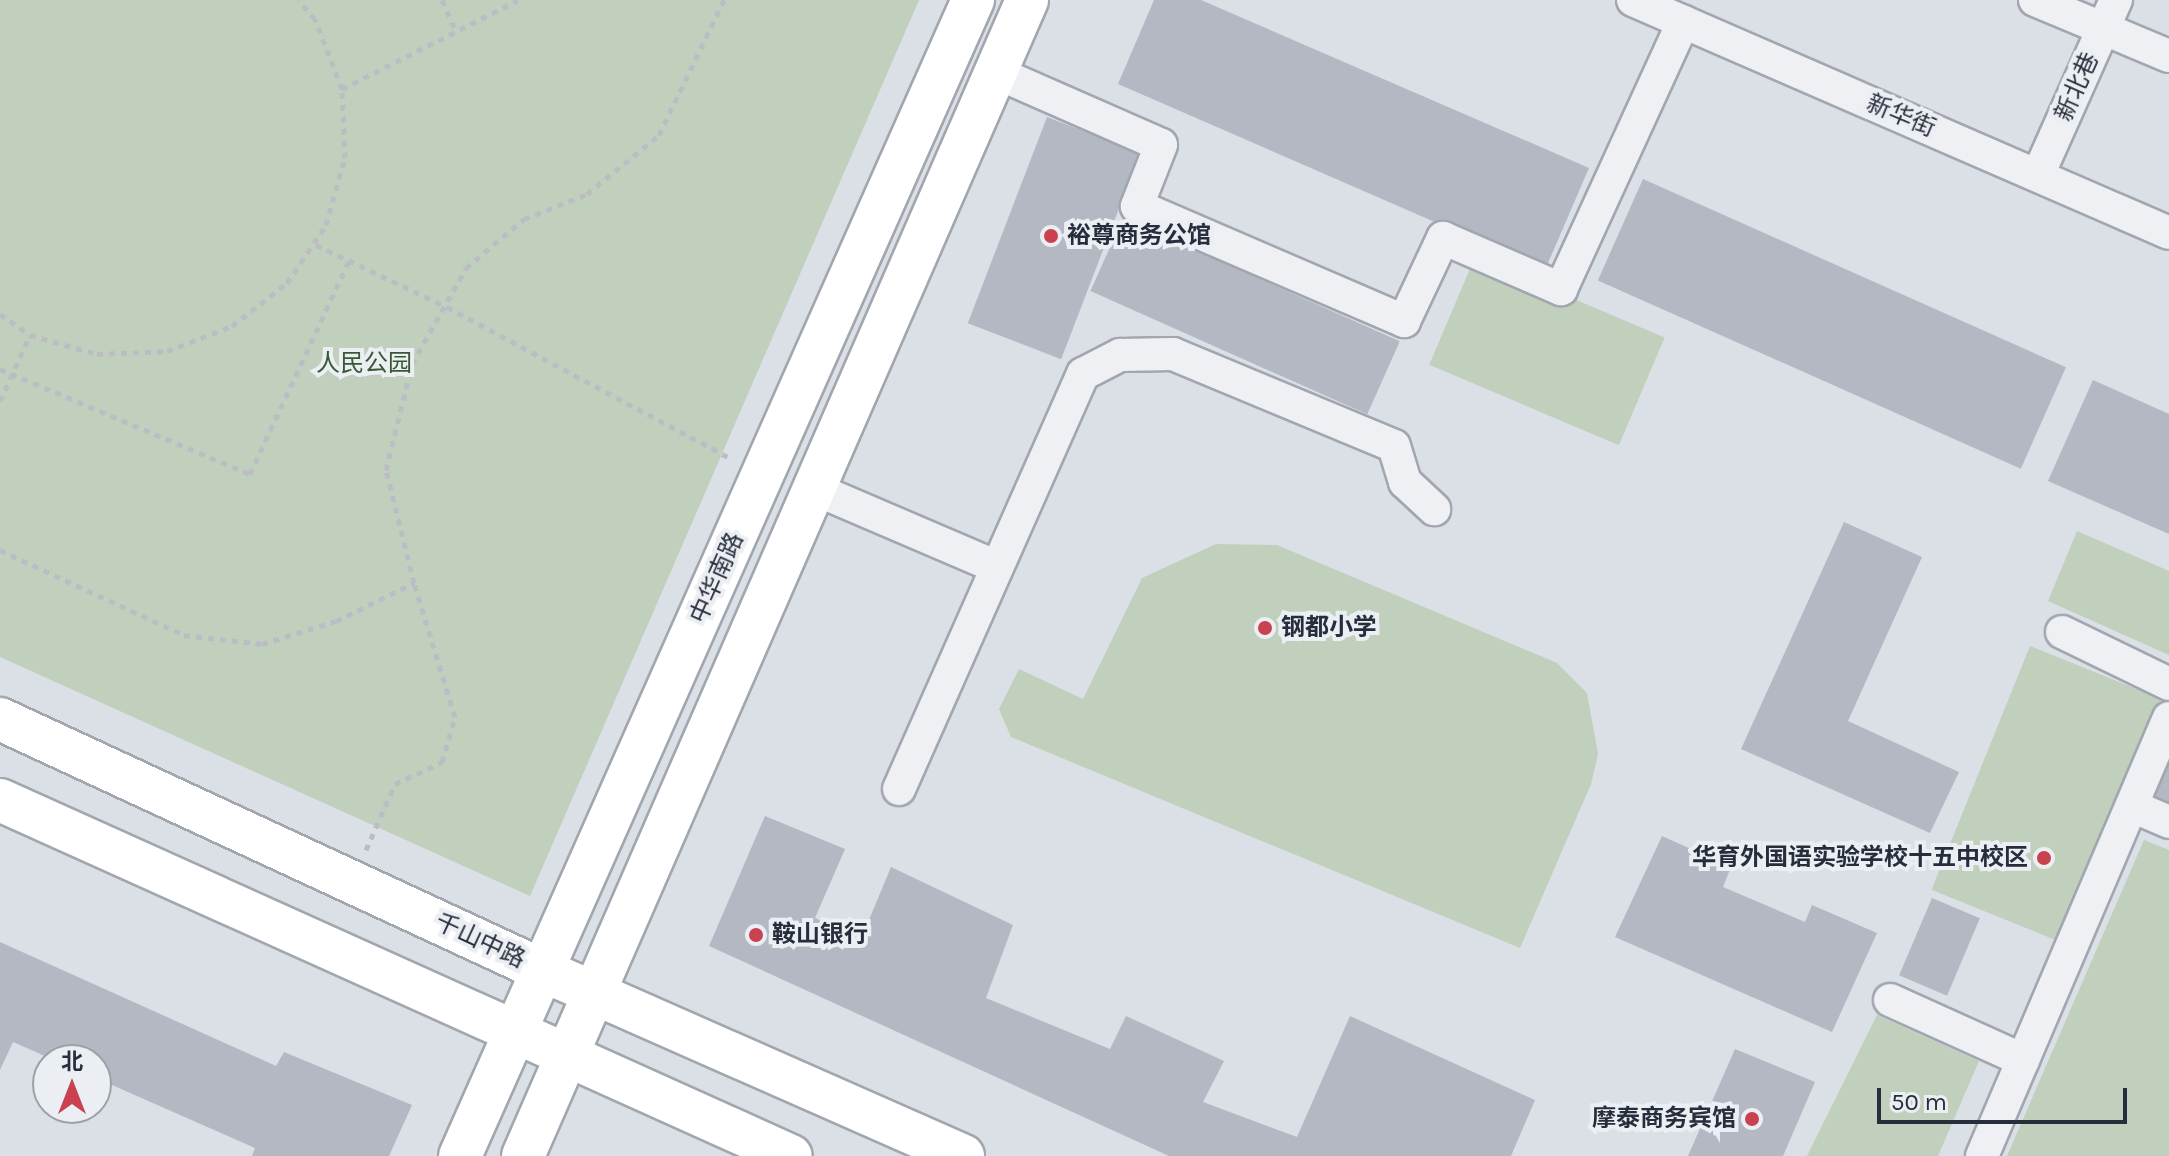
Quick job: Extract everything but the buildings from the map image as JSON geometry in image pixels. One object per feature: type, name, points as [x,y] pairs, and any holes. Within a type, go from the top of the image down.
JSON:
[{"type":"main road","name":"中华南路","points":[[460,1156],[973,0]]},
{"type":"main road","points":[[523,1156],[569,1057],[1027,0]]},
{"type":"main road","name":"千山中路","points":[[0,719],[544,971],[963,1156]]},
{"type":"main road","points":[[0,800],[791,1156]]},
{"type":"street","name":"新华街","points":[[1633,0],[2169,233]]},
{"type":"street","points":[[2035,0],[2110,14],[2169,56]]},
{"type":"street","name":"新北巷","points":[[2038,175],[2110,14]]},
{"type":"street","points":[[995,72],[1161,145],[1137,206],[1404,321],[1443,238],[1561,289],[1683,22]]},
{"type":"street","points":[[899,789],[995,566],[1083,374],[1120,355],[1173,354],[1394,446],[1405,482],[1434,509]]},
{"type":"street","points":[[815,489],[995,566]]},
{"type":"street","points":[[2062,632],[2169,684]]},
{"type":"street","points":[[1982,1156],[2169,718]]},
{"type":"street","points":[[2132,806],[2169,822]]},
{"type":"street","points":[[1890,1000],[2023,1060]]},
{"type":"path","points":[[0,314],[30,335],[97,354],[167,351],[232,326],[287,283],[316,245],[345,158],[342,89],[315,19],[299,0]]},
{"type":"path","points":[[442,0],[456,31]]},
{"type":"path","points":[[342,89],[518,0]]},
{"type":"path","points":[[352,882],[395,784],[442,762],[455,717],[414,583],[386,470],[412,364],[447,307],[466,268],[524,219],[587,194],[659,135],[724,0]]},
{"type":"path","points":[[316,245],[447,307],[721,455],[765,471]]},
{"type":"path","points":[[0,369],[250,474],[349,261]]},
{"type":"path","points":[[0,401],[30,335]]},
{"type":"path","points":[[0,550],[184,635],[262,644],[336,621],[414,583]]},
{"type":"green space","name":"人民公园","points":[[0,0],[919,0],[530,896],[0,657]]},
{"type":"green space","points":[[1475,257],[1665,337],[1619,445],[1429,365]]},
{"type":"green space","points":[[2077,531],[2169,571],[2169,655],[2048,601]]},
{"type":"green space","points":[[1216,544],[1277,545],[1557,663],[1587,693],[1598,754],[1591,784],[1520,948],[1011,737],[999,709],[1019,669],[1083,699],[1142,578]]},
{"type":"green space","points":[[2030,646],[2161,699],[2062,943],[1931,890]]},
{"type":"green space","points":[[2144,840],[2169,850],[2169,1156],[2007,1156]]},
{"type":"green space","points":[[1877,1015],[1979,1061],[1938,1156],[1807,1156]]},
{"type":"place","name":"裕尊商务公馆","points":[[1051,236]]},
{"type":"place","name":"钢都小学","points":[[1265,628]]},
{"type":"place","name":"华育外国语实验学校十五中校区","points":[[2044,858]]},
{"type":"place","name":"鞍山银行","points":[[756,935]]},
{"type":"place","name":"摩泰商务宾馆","points":[[1752,1119]]}]
